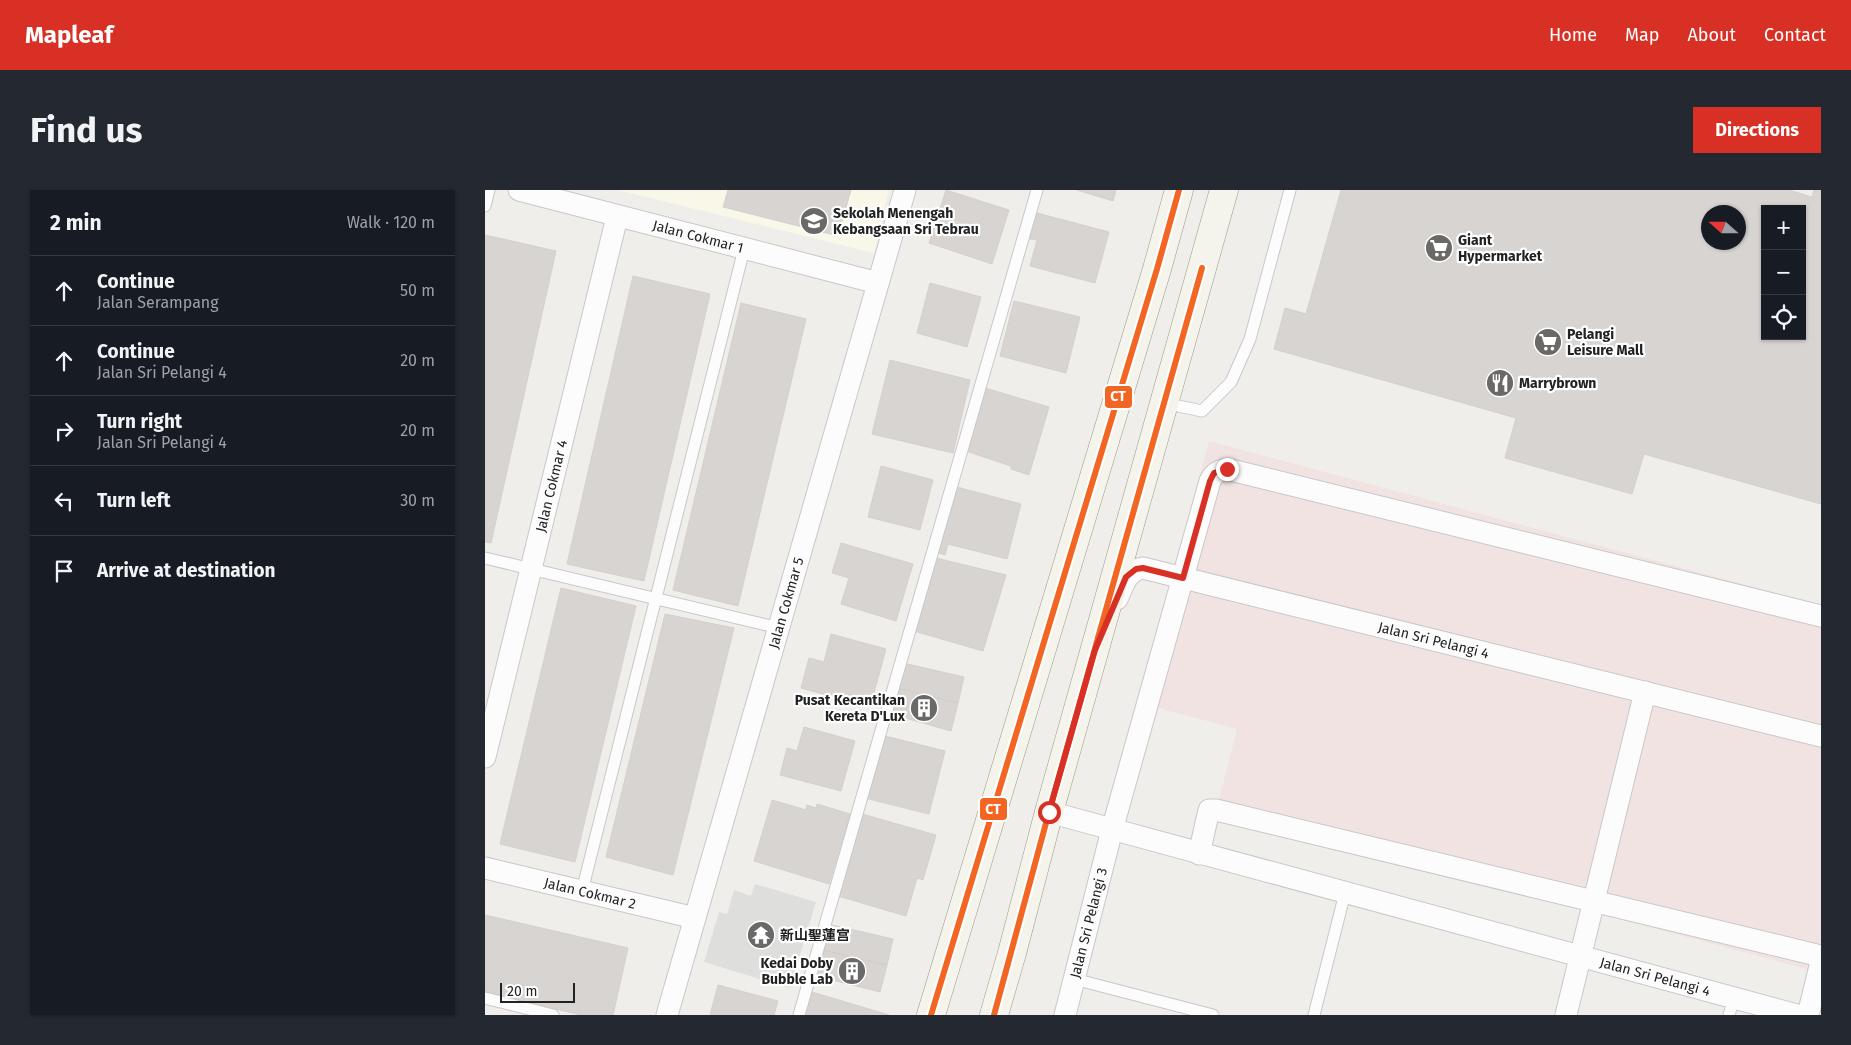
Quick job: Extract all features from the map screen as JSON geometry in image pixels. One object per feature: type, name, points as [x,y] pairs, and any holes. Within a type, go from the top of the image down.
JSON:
[{"type":"main road","points":[[931,1015],[1157,269],[1179,190]]},
{"type":"main road","points":[[994,1015],[1223,190]]},
{"type":"street","name":"Jalan Cokmar 1","points":[[519,190],[617,217],[878,283]]},
{"type":"street","name":"Jalan Cokmar 5","points":[[667,1015],[905,190]]},
{"type":"street","name":"Jalan Cokmar 4","points":[[485,757],[617,217]]},
{"type":"street","name":"Jalan Sri Pelangi 3","points":[[1065,1015],[1112,830],[1210,481],[1214,473],[1227,469],[1821,616]]},
{"type":"street","name":"Jalan Sri Pelangi 4","points":[[1095,650],[1126,577],[1136,569],[1143,568],[1821,736]]},
{"type":"street","points":[[1566,1015],[1645,692]]},
{"type":"street","points":[[1199,854],[1209,810],[1216,810],[1821,956]]},
{"type":"street","name":"Jalan Sri Pelangi 4","points":[[1049,812],[1580,957],[1731,1006],[1797,1015]]},
{"type":"street","name":"Jalan Cokmar 2","points":[[485,868],[695,918]]},
{"type":"street","points":[[1808,1015],[1821,962]]},
{"type":"lane","points":[[485,206],[489,190]]},
{"type":"lane","points":[[799,1015],[1037,190]]},
{"type":"lane","points":[[1164,403],[1202,412],[1231,382],[1250,339],[1290,190]]},
{"type":"lane","points":[[582,891],[743,249]]},
{"type":"lane","points":[[485,558],[779,628]]},
{"type":"lane","points":[[1314,1015],[1345,893]]},
{"type":"lane","points":[[1074,979],[1213,1015]]},
{"type":"lane","points":[[485,998],[553,1015]]},
{"type":"shaded area","name":"Sekolah Menengah Kebangsaan Sri Tebrau","points":[[618,190],[889,190],[874,253]]},
{"type":"shaded area","points":[[1209,441],[1821,605],[1821,973],[1216,811],[1237,729],[1139,703]]},
{"type":"shaded area","name":"新山聖蓮宫","points":[[755,884],[816,902],[790,988],[704,962],[719,912],[727,914],[734,890],[751,896]]},
{"type":"building","points":[[728,190],[851,190],[838,236],[723,207]]},
{"type":"building","points":[[946,190],[1009,210],[992,264],[929,243]]},
{"type":"building","points":[[1077,190],[1116,190],[1113,201]]},
{"type":"building","name":"Pelangi Leisure Mall","points":[[1341,190],[1789,190],[1812,197],[1814,190],[1821,190],[1821,504],[1644,454],[1632,494],[1505,458],[1516,418],[1274,349],[1285,308],[1306,314]]},
{"type":"building","points":[[1037,213],[1109,232],[1095,283],[1030,266],[1037,240],[1030,239]]},
{"type":"building","points":[[485,235],[556,251],[491,543],[485,542]]},
{"type":"building","points":[[633,276],[710,294],[644,581],[567,564]]},
{"type":"building","points":[[930,283],[981,297],[967,347],[917,333]]},
{"type":"building","points":[[1014,301],[1080,317],[1066,373],[1000,356]]},
{"type":"building","points":[[741,303],[806,319],[738,606],[673,590]]},
{"type":"building","points":[[890,360],[970,380],[953,453],[872,434]]},
{"type":"building","points":[[985,388],[1049,407],[1029,475],[1011,469],[1011,466],[966,451]]},
{"type":"building","points":[[881,466],[933,480],[920,530],[868,517]]},
{"type":"building","points":[[953,486],[1021,504],[1007,559],[948,544],[945,555],[936,552]]},
{"type":"building","points":[[841,543],[913,564],[896,621],[841,604],[849,578],[832,573]]},
{"type":"building","points":[[936,558],[1006,575],[983,651],[914,631]]},
{"type":"building","points":[[561,588],[636,606],[575,862],[500,844]]},
{"type":"building","points":[[665,614],[734,628],[673,875],[606,857]]},
{"type":"building","points":[[831,634],[886,649],[870,707],[801,688],[809,658],[824,662]]},
{"type":"building","points":[[903,663],[964,677],[958,703],[897,688]]},
{"type":"building","name":"Pusat Kecantikan Kereta D'Lux","points":[[897,688],[958,703],[951,731],[891,714]]},
{"type":"building","points":[[804,727],[855,741],[841,791],[780,775],[787,748],[797,751]]},
{"type":"building","points":[[881,735],[945,751],[929,814],[865,798]]},
{"type":"building","points":[[772,800],[806,810],[807,805],[816,808],[817,804],[850,814],[829,884],[754,861]]},
{"type":"building","points":[[862,814],[936,835],[923,880],[917,878],[906,916],[838,896]]},
{"type":"building","points":[[485,915],[628,948],[613,1015],[581,1015],[485,992]]},
{"type":"building","points":[[828,924],[893,939],[887,965],[822,950]]},
{"type":"building","name":"Kedai Doby Bubble Lab","points":[[822,950],[887,965],[880,992],[816,976]]},
{"type":"building","points":[[718,985],[778,1001],[774,1015],[710,1015]]},
{"type":"building","points":[[812,992],[889,1015],[805,1015]]},
{"type":"transit line","name":"CT","points":[[931,1015],[1157,269],[1179,190]]},
{"type":"transit line","name":"CT","points":[[994,1015],[1202,268]]},
{"type":"place","name":"Sekolah Menengah Kebangsaan Sri Tebrau","points":[[814,221]]},
{"type":"place","name":"Giant Hypermarket","points":[[1439,248]]},
{"type":"place","name":"Pelangi Leisure Mall","points":[[1548,342]]},
{"type":"place","name":"Marrybrown","points":[[1500,383]]},
{"type":"place","name":"Pusat Kecantikan Kereta D'Lux","points":[[924,708]]},
{"type":"place","name":"新山聖蓮宫","points":[[761,935]]},
{"type":"place","name":"Kedai Doby Bubble Lab","points":[[852,971]]},
{"type":"route","points":[[1049,812],[1095,650],[1126,577],[1136,569],[1143,568],[1183,578],[1210,481],[1214,473],[1227,469]]}]
